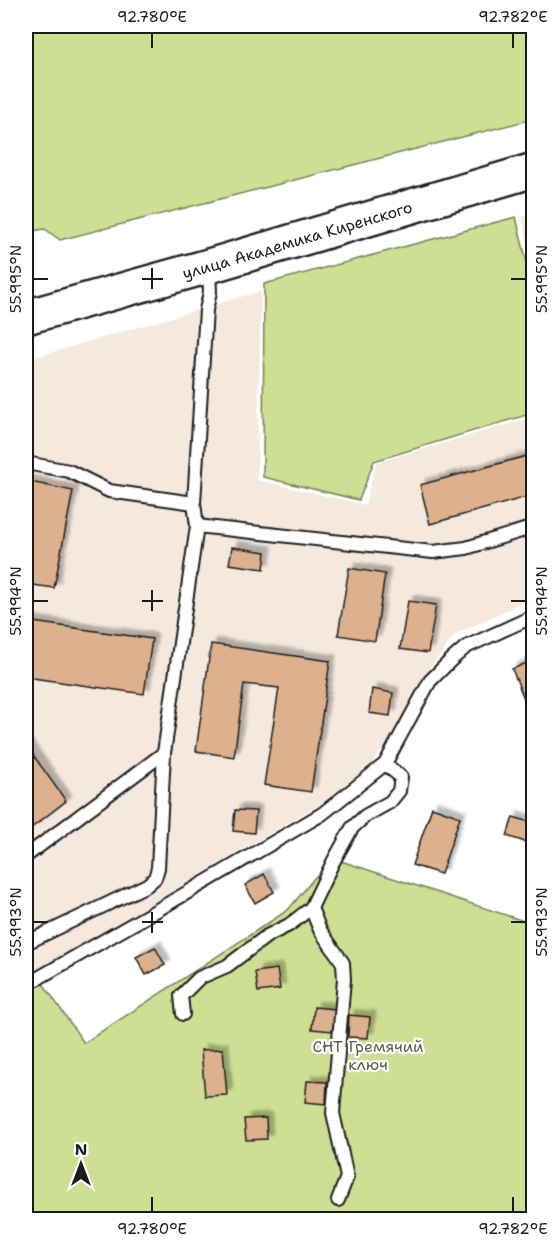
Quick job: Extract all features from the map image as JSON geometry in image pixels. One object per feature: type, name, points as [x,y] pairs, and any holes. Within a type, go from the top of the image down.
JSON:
[{"type":"main road","name":"улица Академика Киренского","points":[[26,317],[209,266],[534,170]]},
{"type":"lane","points":[[26,943],[147,885],[155,878],[158,868],[164,753],[197,526],[194,504],[206,310],[210,292],[209,266]]},
{"type":"lane","points":[[26,463],[69,471],[109,491],[194,504]]},
{"type":"lane","points":[[197,526],[433,552],[466,548],[534,528]]},
{"type":"lane","points":[[26,985],[322,814],[385,764],[430,681],[466,647],[534,616]]},
{"type":"lane","points":[[26,856],[164,753]]},
{"type":"lane","points":[[183,1014],[181,996],[199,978],[227,966],[267,936],[311,908],[352,828],[365,816],[390,802],[399,791],[401,777],[385,764]]},
{"type":"lane","points":[[311,908],[320,930],[343,963],[344,979],[333,1107],[347,1177],[338,1200]]},
{"type":"shaded area","points":[[534,214],[533,267],[522,217]]},
{"type":"shaded area","points":[[261,291],[257,480],[365,505],[376,463],[533,417],[533,597],[456,634],[426,673],[387,744],[371,764],[320,804],[26,978],[26,360]]},
{"type":"green space","points":[[26,26],[533,26],[533,119],[60,240],[45,229],[26,232]]},
{"type":"green space","points":[[516,217],[533,288],[533,413],[374,461],[359,500],[263,477],[264,284]]},
{"type":"green space","name":"СНТ Гремячий ключ","points":[[341,861],[530,923],[533,914],[533,1219],[26,1220],[26,993],[42,982],[84,1043],[288,910],[315,877]]},
{"type":"building","points":[[534,454],[534,495],[430,524],[420,485]]},
{"type":"building","points":[[26,481],[73,491],[54,588],[26,584]]},
{"type":"building","points":[[232,547],[266,552],[264,569],[229,564]]},
{"type":"building","points":[[349,568],[385,574],[375,641],[338,635]]},
{"type":"building","points":[[408,601],[436,605],[428,653],[400,649]]},
{"type":"building","points":[[26,621],[152,639],[144,694],[26,677]]},
{"type":"building","points":[[211,644],[330,661],[311,792],[264,785],[279,688],[244,684],[234,757],[196,751]]},
{"type":"building","points":[[534,660],[534,723],[512,669]]},
{"type":"building","points":[[372,689],[393,693],[390,716],[369,713]]},
{"type":"building","points":[[26,745],[66,801],[26,832]]},
{"type":"building","points":[[432,807],[460,817],[441,874],[412,865]]},
{"type":"building","points":[[235,810],[256,811],[254,833],[233,831]]},
{"type":"building","points":[[513,817],[534,823],[528,843],[507,836]]},
{"type":"building","points":[[264,874],[274,892],[255,903],[245,885]]},
{"type":"building","points":[[155,947],[165,965],[146,975],[136,957]]},
{"type":"building","points":[[277,969],[280,989],[258,992],[255,972]]},
{"type":"building","points":[[314,1007],[335,1009],[333,1031],[312,1029]]},
{"type":"building","points":[[349,1015],[370,1017],[368,1038],[348,1037]]},
{"type":"building","points":[[223,1049],[227,1095],[205,1096],[201,1050]]},
{"type":"building","points":[[307,1081],[327,1082],[326,1104],[305,1102]]},
{"type":"building","points":[[266,1118],[267,1139],[246,1140],[244,1119]]}]
